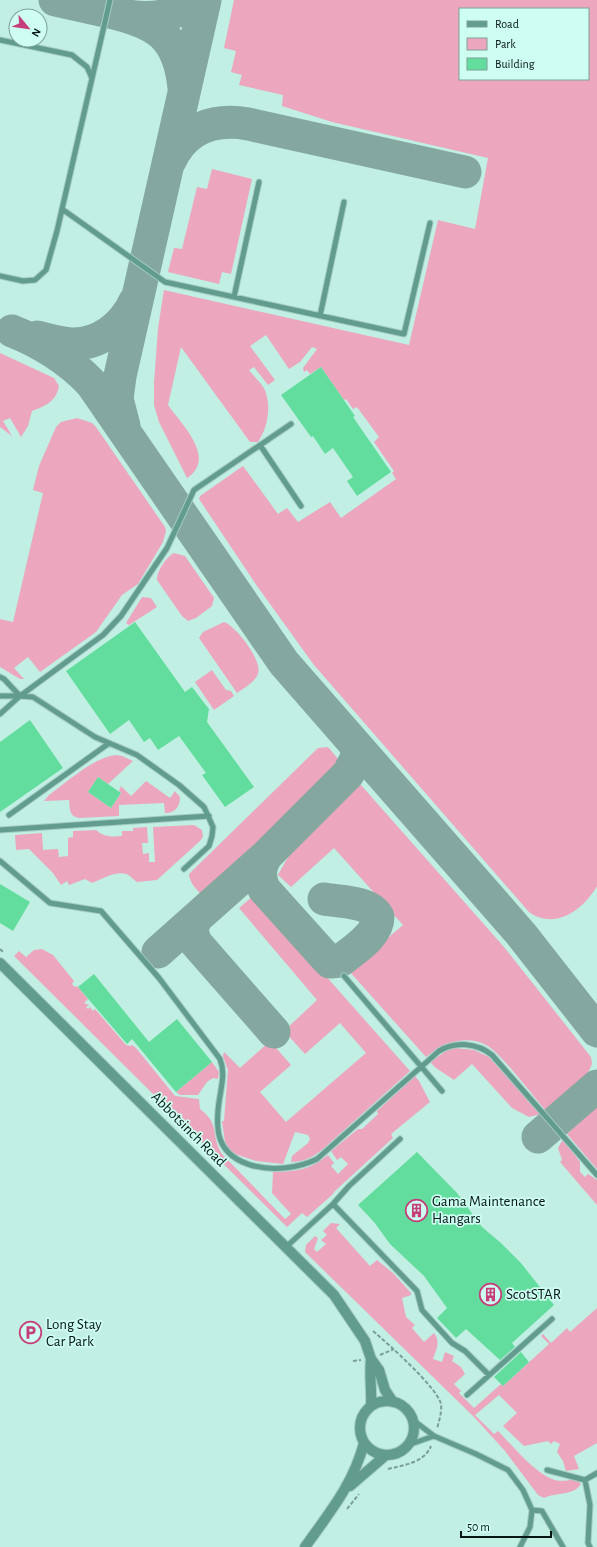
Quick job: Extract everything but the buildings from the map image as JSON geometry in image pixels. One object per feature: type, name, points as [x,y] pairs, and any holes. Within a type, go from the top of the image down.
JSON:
[{"type":"street","name":"Abbotsinch Road","points":[[0,963],[334,1295],[365,1341],[371,1359]]},
{"type":"street","points":[[371,1359],[379,1370],[386,1390],[393,1402]]},
{"type":"street","points":[[371,1359],[369,1373],[372,1392],[371,1405],[361,1419],[359,1427],[360,1436],[364,1443],[374,1452],[386,1456]]},
{"type":"street","points":[[346,1490],[386,1456],[398,1453],[408,1445],[413,1433],[413,1420],[410,1413],[404,1406],[393,1402],[384,1401],[371,1405]]},
{"type":"street","points":[[304,1547],[346,1490],[359,1461],[364,1443]]},
{"type":"lane","points":[[0,276],[22,281],[35,280],[46,270],[51,256],[110,0]]},
{"type":"lane","points":[[0,40],[72,55],[87,67],[92,78]]},
{"type":"lane","points":[[234,297],[259,182]]},
{"type":"lane","points":[[320,316],[344,202]]},
{"type":"lane","points":[[62,209],[165,282],[404,334],[430,223]]},
{"type":"lane","points":[[0,714],[20,696],[103,635],[121,616],[167,548],[194,490],[291,424]]},
{"type":"lane","points":[[260,445],[301,506]]},
{"type":"lane","points":[[0,678],[20,696]]},
{"type":"lane","points":[[0,696],[33,697],[80,728],[108,744],[137,755],[179,785],[204,807],[213,827],[208,846],[184,869]]},
{"type":"lane","points":[[9,815],[108,744]]},
{"type":"lane","points":[[0,830],[209,816]]},
{"type":"lane","points":[[0,861],[50,903],[101,911],[159,978],[220,1060],[224,1068],[217,1121],[220,1141],[230,1156],[241,1162],[257,1167],[287,1168],[303,1166],[317,1159],[439,1051],[452,1045],[471,1045],[487,1051],[597,1175]]},
{"type":"lane","points":[[344,976],[442,1091]]},
{"type":"lane","points":[[286,1247],[400,1139]]},
{"type":"lane","points":[[333,1204],[417,1291],[422,1310],[452,1343],[465,1351],[489,1375]]},
{"type":"lane","points":[[467,1395],[552,1319]]},
{"type":"lane","points":[[413,1420],[434,1436],[508,1470],[524,1490],[532,1510],[530,1526],[520,1547]]},
{"type":"lane","points":[[408,1445],[434,1436]]},
{"type":"lane","points":[[547,1470],[585,1480],[597,1473]]},
{"type":"lane","points":[[585,1480],[590,1505],[588,1542],[590,1547]]},
{"type":"lane","points":[[532,1510],[542,1511],[563,1547]]},
{"type":"path","points":[[383,1470],[412,1463],[425,1456],[434,1436]]},
{"type":"path","points":[[343,1514],[360,1493]]},
{"type":"green space","points":[[234,0],[597,0],[597,886],[585,902],[568,915],[549,919],[539,917],[529,912],[314,665],[257,586],[199,499],[200,496],[243,466],[278,514],[287,508],[298,522],[330,502],[341,518],[396,479],[392,473],[394,471],[374,442],[379,437],[357,407],[353,409],[346,399],[344,400],[321,367],[310,374],[307,370],[304,372],[303,368],[317,349],[312,347],[300,362],[289,369],[266,335],[250,346],[275,380],[268,385],[254,367],[249,370],[265,390],[268,406],[266,425],[261,437],[258,442],[250,442],[181,347],[168,405],[188,432],[198,451],[199,461],[195,470],[187,478],[159,422],[154,405],[154,383],[158,328],[164,290],[409,345],[438,220],[475,229],[488,158],[332,122],[282,106],[283,95],[239,85],[242,75],[231,72],[236,51],[224,48]]},
{"type":"green space","points":[[212,169],[252,179],[231,274],[222,272],[219,284],[168,272],[174,248],[182,249],[197,187],[207,189]]},
{"type":"green space","points":[[0,353],[54,378],[59,386],[53,400],[32,411],[28,426],[21,437],[10,418],[3,421],[12,436],[0,427]]},
{"type":"green space","points":[[77,418],[92,423],[96,427],[165,527],[166,531],[163,542],[138,584],[122,595],[96,632],[40,672],[28,657],[14,668],[24,679],[20,679],[0,667],[0,619],[13,622],[43,493],[33,490],[39,466],[56,427],[61,422]]},
{"type":"green space","points":[[174,553],[185,556],[214,598],[212,606],[196,618],[188,621],[182,616],[157,580],[157,576],[162,565]]},
{"type":"green space","points":[[142,597],[151,598],[157,607],[129,625],[126,623]]},
{"type":"green space","points":[[224,622],[235,630],[253,653],[258,668],[258,674],[254,680],[237,693],[199,638],[203,632]]},
{"type":"green space","points":[[212,670],[226,690],[231,691],[234,696],[214,710],[195,682]]},
{"type":"green space","points":[[328,747],[338,759],[331,775],[210,897],[206,898],[203,896],[193,884],[189,874],[318,748]]},
{"type":"green space","points":[[115,755],[122,756],[133,761],[108,784],[98,777],[88,792],[111,808],[121,793],[119,791],[121,786],[131,796],[146,781],[170,798],[175,791],[180,797],[179,804],[176,809],[172,812],[165,813],[164,803],[119,805],[119,816],[80,818],[72,814],[69,800],[44,801],[49,795],[72,777],[98,761]]},
{"type":"green space","points":[[361,785],[504,947],[591,1057],[592,1064],[588,1073],[546,1111],[508,1065],[486,1045],[470,1040],[454,1042],[439,1048],[426,1057],[349,971],[403,925],[334,848],[291,887],[278,875],[303,835],[323,811],[348,792]]},
{"type":"green space","points":[[194,825],[202,830],[203,837],[157,880],[137,882],[130,876],[121,873],[111,875],[92,883],[85,879],[69,885],[67,881],[61,885],[53,873],[29,849],[16,850],[15,835],[42,833],[43,850],[58,849],[59,857],[68,856],[68,838],[73,837],[73,831],[96,830],[105,835],[122,836],[122,831],[133,831],[133,828],[147,827],[148,843],[142,843],[143,854],[149,853],[149,862],[155,862],[153,827]]},
{"type":"green space","points":[[254,895],[410,1071],[323,1149],[312,1157],[291,1162],[292,1156],[308,1143],[310,1139],[308,1135],[295,1132],[283,1164],[256,1161],[232,1153],[225,1142],[222,1121],[224,1121],[228,1070],[223,1056],[224,1052],[240,1068],[270,1041],[291,1065],[260,1092],[286,1122],[366,1053],[340,1023],[305,1054],[284,1031],[317,1000],[239,908]]},
{"type":"green space","points":[[42,949],[53,955],[74,981],[72,984],[75,987],[77,986],[88,999],[84,1003],[89,1005],[86,1007],[88,1009],[90,1007],[93,1011],[95,1009],[126,1045],[132,1045],[136,1048],[175,1096],[199,1099],[200,1109],[211,1120],[216,1141],[222,1154],[285,1219],[291,1214],[272,1193],[273,1172],[302,1169],[314,1164],[328,1155],[334,1163],[331,1166],[338,1174],[348,1164],[341,1157],[337,1160],[331,1151],[358,1129],[362,1129],[378,1114],[377,1111],[415,1076],[430,1102],[391,1134],[393,1138],[307,1217],[302,1213],[287,1227],[14,956],[19,951],[26,957],[34,950]]},
{"type":"green space","points":[[455,1048],[474,1050],[489,1057],[541,1114],[529,1117],[512,1108],[472,1064],[454,1080],[430,1062],[446,1051]]},
{"type":"green space","points":[[212,1062],[219,1072],[218,1079],[213,1078],[207,1082],[198,1095],[180,1095],[176,1092]]},
{"type":"green space","points":[[597,1106],[597,1169],[567,1134]]},
{"type":"green space","points":[[563,1139],[580,1162],[580,1172],[585,1177],[588,1174],[597,1180],[597,1205],[560,1162],[562,1160],[558,1148]]},
{"type":"green space","points":[[331,1223],[340,1224],[336,1228],[370,1266],[377,1260],[393,1273],[411,1293],[411,1295],[402,1298],[406,1317],[415,1325],[412,1328],[424,1342],[434,1333],[438,1343],[433,1359],[442,1362],[445,1352],[454,1356],[452,1361],[461,1367],[465,1374],[454,1384],[461,1391],[459,1393],[474,1408],[501,1384],[503,1386],[549,1344],[541,1336],[543,1334],[551,1343],[567,1328],[570,1332],[597,1308],[597,1443],[574,1456],[579,1469],[566,1471],[563,1461],[557,1452],[560,1444],[554,1441],[551,1444],[548,1441],[524,1446],[503,1426],[517,1413],[499,1395],[475,1415],[494,1434],[498,1431],[532,1466],[547,1477],[558,1481],[576,1479],[581,1484],[578,1488],[569,1492],[544,1498],[538,1495],[505,1451],[474,1417],[305,1252],[306,1245],[315,1236],[318,1238],[314,1249],[317,1252],[326,1244],[321,1240],[327,1235],[323,1231]]},
{"type":"taxiway","points":[[55,0],[126,16],[153,27],[171,44],[177,56],[184,88]]},
{"type":"taxiway","points":[[128,16],[146,18],[163,16],[179,10],[193,0]]},
{"type":"taxiway","points":[[124,426],[117,399],[120,376],[205,0]]},
{"type":"taxiway","points":[[170,161],[176,150],[192,133],[212,124],[236,123],[248,124],[465,172]]},
{"type":"taxiway","points":[[37,337],[71,344],[91,341],[101,337],[117,326],[130,310],[135,301]]},
{"type":"taxiway","points":[[12,331],[54,352],[73,366],[91,383],[284,663],[521,934],[597,1031]]},
{"type":"taxiway","points":[[158,952],[267,855],[348,774],[357,757],[356,746]]},
{"type":"taxiway","points":[[267,855],[261,868],[261,880],[264,889],[330,962],[340,961],[364,942],[374,930],[378,917],[374,912],[362,905],[324,899]]},
{"type":"taxiway","points":[[196,919],[191,929],[196,943],[274,1032]]},
{"type":"taxiway","points":[[538,1137],[597,1086]]},
{"type":"place","name":"Gama Maintenance Hangars","points":[[417,1210]]},
{"type":"place","name":"ScotSTAR","points":[[491,1294]]},
{"type":"place","name":"Long Stay Car Park","points":[[30,1333]]}]
